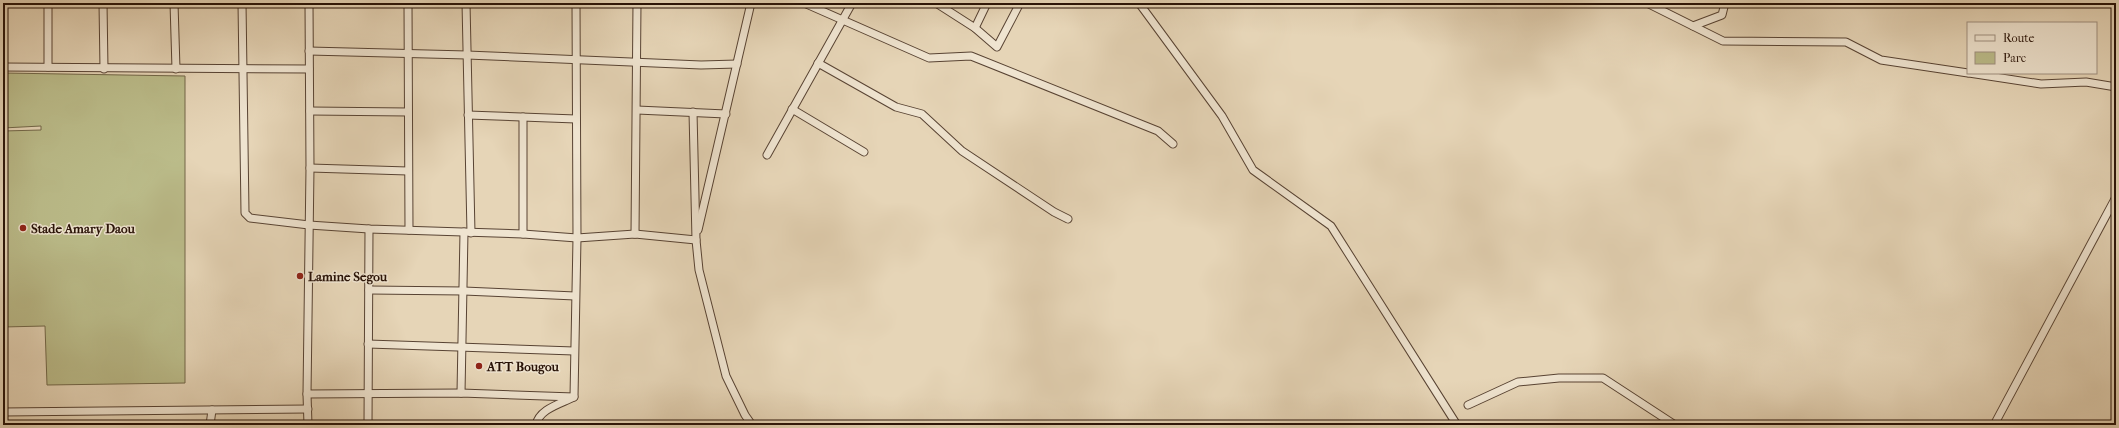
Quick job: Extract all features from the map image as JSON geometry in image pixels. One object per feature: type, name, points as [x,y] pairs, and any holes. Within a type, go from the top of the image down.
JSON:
[{"type":"street","points":[[48,3],[48,67]]},
{"type":"street","points":[[103,3],[104,69]]},
{"type":"street","points":[[174,3],[176,69]]},
{"type":"street","points":[[242,3],[245,213],[250,218],[309,225],[369,229],[523,234],[577,238],[635,234],[696,240]]},
{"type":"street","points":[[308,425],[307,394],[310,168],[309,3]]},
{"type":"street","points":[[408,3],[409,230]]},
{"type":"street","points":[[461,393],[467,232],[468,115],[466,3]]},
{"type":"street","points":[[574,397],[577,238],[576,3]]},
{"type":"street","points":[[635,234],[637,3]]},
{"type":"street","points":[[696,240],[751,3]]},
{"type":"street","points":[[804,3],[929,58],[971,56],[1003,68],[1158,132],[1174,144]]},
{"type":"street","points":[[767,155],[852,3]]},
{"type":"street","points":[[936,3],[974,28],[997,47],[1020,3]]},
{"type":"street","points":[[974,28],[987,3]]},
{"type":"street","points":[[1139,3],[1222,116],[1253,170],[1331,226],[1457,425]]},
{"type":"street","points":[[1647,3],[1723,41],[1846,42],[1881,60],[1967,73]]},
{"type":"street","points":[[1693,26],[1722,15],[1725,3]]},
{"type":"street","points":[[309,51],[467,55],[701,65],[737,64]]},
{"type":"street","points":[[818,63],[896,107],[922,114],[962,151],[1054,212],[1068,219]]},
{"type":"street","points":[[3,67],[242,70],[309,69]]},
{"type":"street","points":[[1976,74],[2041,84],[2086,82],[2116,87]]},
{"type":"street","points":[[637,110],[726,114]]},
{"type":"street","points":[[792,110],[864,152]]},
{"type":"street","points":[[310,111],[408,112]]},
{"type":"street","points":[[693,112],[696,240],[699,270],[726,376],[745,415],[752,425]]},
{"type":"street","points":[[468,115],[576,120]]},
{"type":"street","points":[[523,117],[523,234]]},
{"type":"street","points":[[310,168],[408,171]]},
{"type":"street","points":[[1994,425],[2116,197]]},
{"type":"street","points":[[368,425],[369,229]]},
{"type":"street","points":[[369,290],[464,291],[575,296]]},
{"type":"street","points":[[368,344],[574,351]]},
{"type":"street","points":[[1468,405],[1518,382],[1558,378],[1603,378],[1675,425]]},
{"type":"street","points":[[307,394],[461,393],[574,397]]},
{"type":"street","points":[[536,425],[537,419],[544,412],[574,397]]},
{"type":"street","points":[[3,412],[308,409]]},
{"type":"street","points":[[210,425],[212,410]]},
{"type":"green space","points":[[3,73],[185,76],[185,383],[47,385],[45,326],[3,327],[3,131],[41,130],[41,126],[3,128]]},
{"type":"place","name":"Stade Amary Daou","points":[[23,228]]},
{"type":"place","name":"Lamine Segou","points":[[300,276]]},
{"type":"place","name":"ATT Bougou","points":[[479,366]]}]
